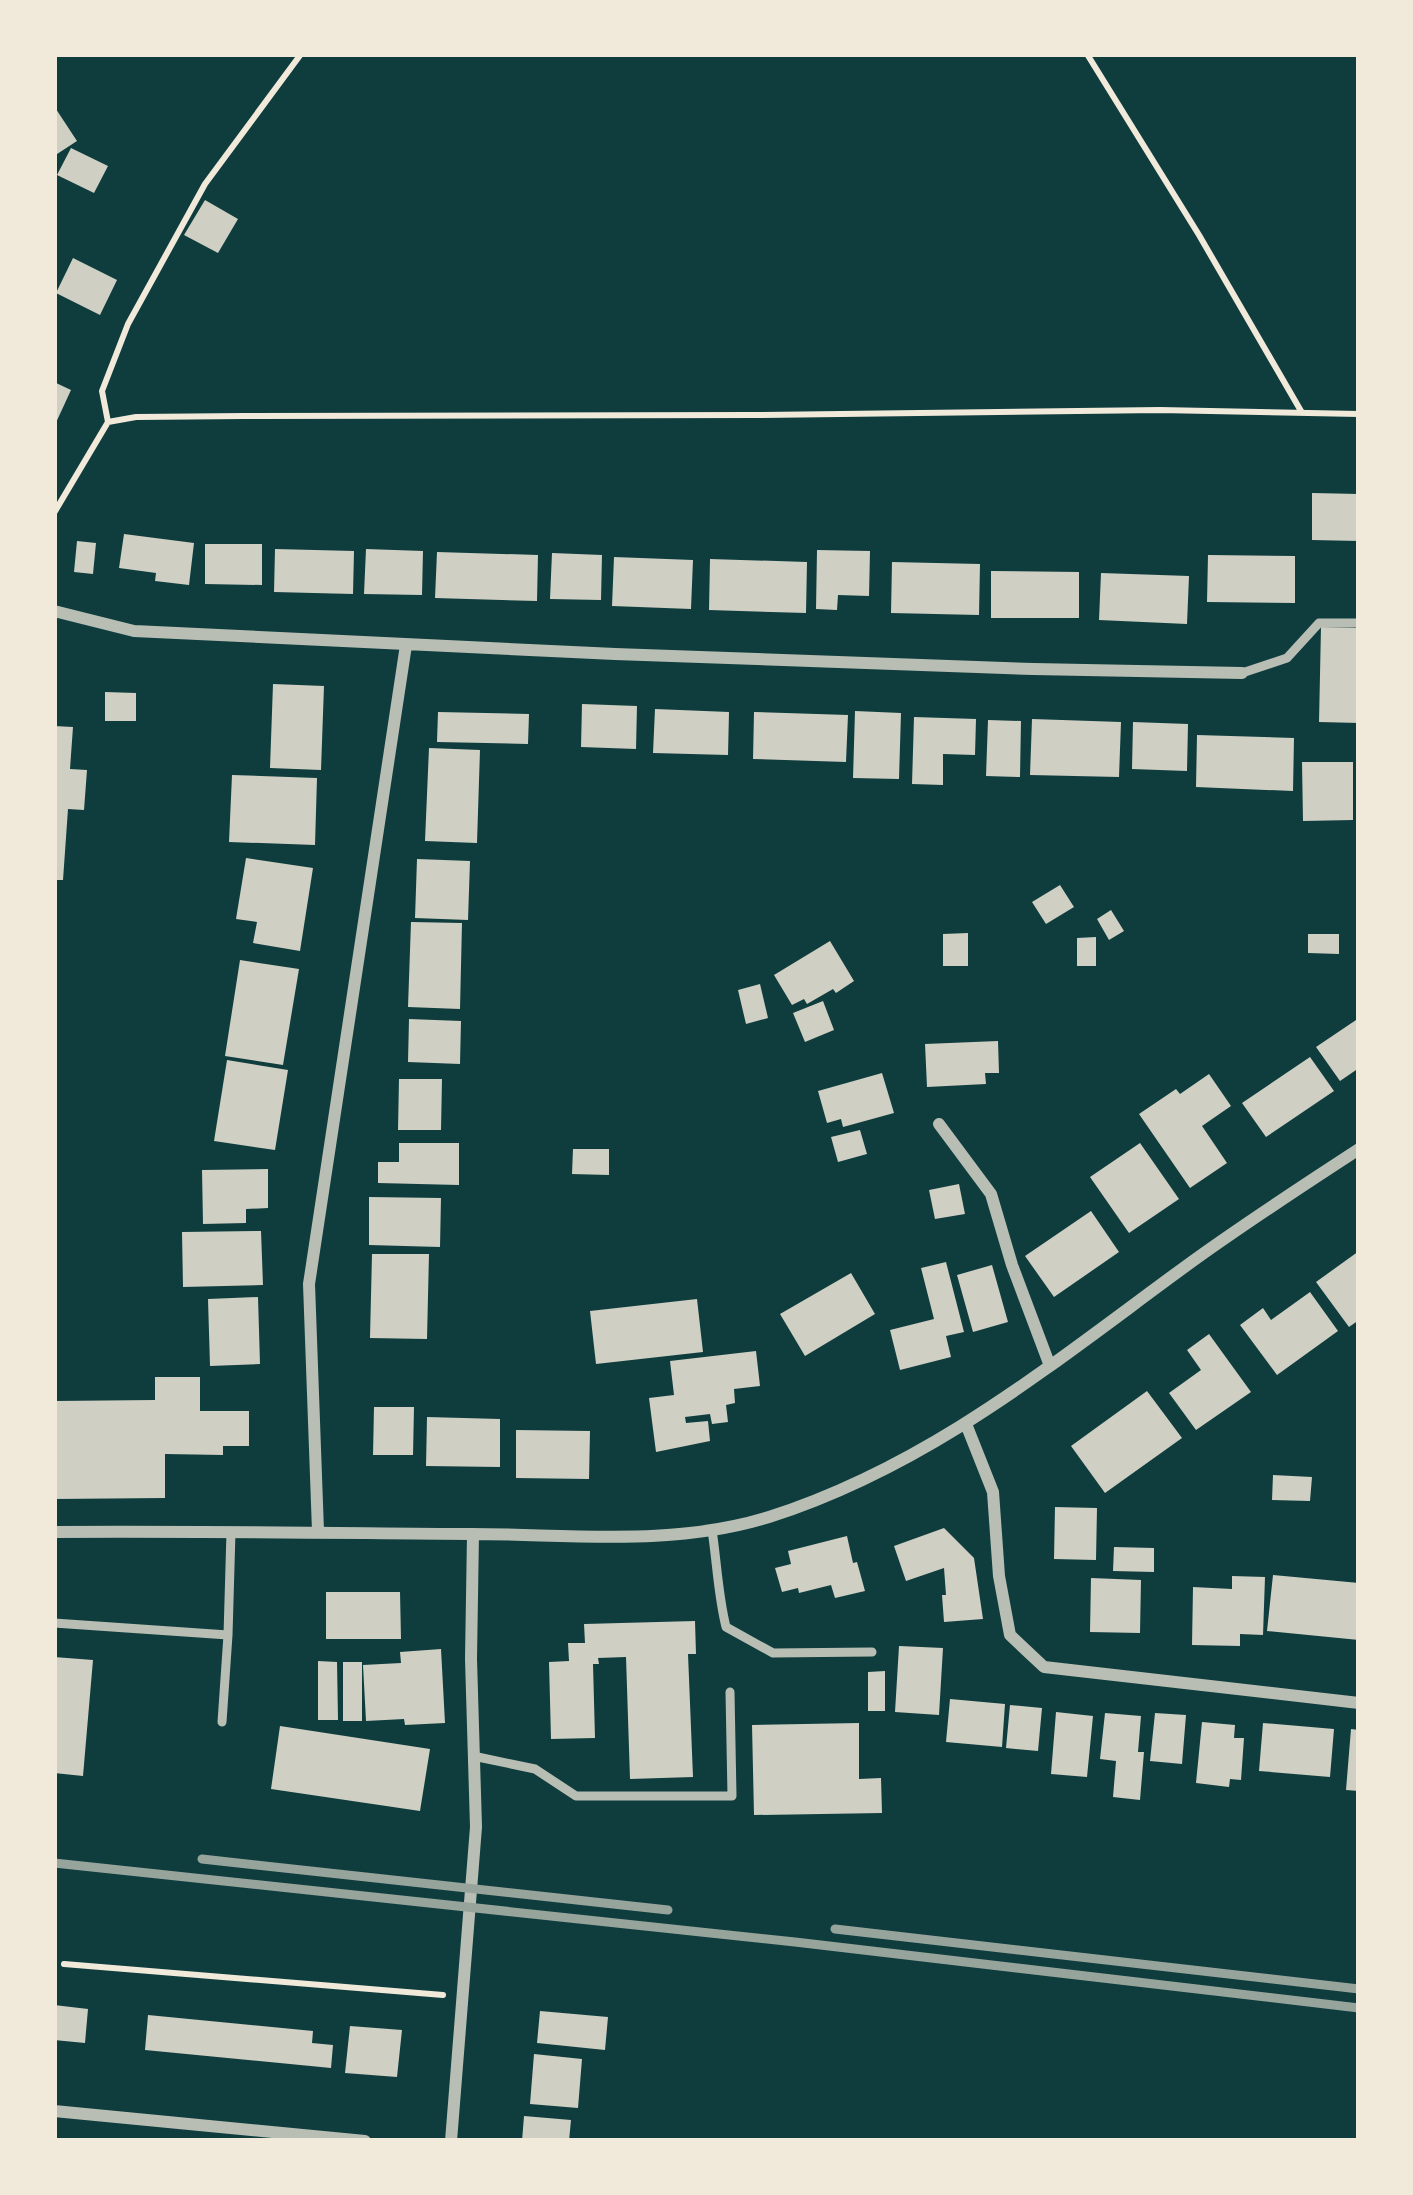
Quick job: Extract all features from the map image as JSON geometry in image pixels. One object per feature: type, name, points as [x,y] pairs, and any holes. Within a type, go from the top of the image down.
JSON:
[{"type":"street","points":[[54,611],[134,631],[1010,668],[1242,673]]},
{"type":"street","points":[[318,1532],[309,1284],[406,645]]},
{"type":"street","points":[[939,1124],[991,1194],[1050,1366]]},
{"type":"street","points":[[54,1532],[611,1536],[712,1530],[764,1518],[874,1476],[966,1424],[1359,1149]]},
{"type":"street","points":[[966,1424],[993,1492],[999,1576],[1010,1635],[1044,1667],[1359,1703]]},
{"type":"street","points":[[451,2141],[476,1827],[473,1534]]},
{"type":"street","points":[[54,2111],[365,2141]]},
{"type":"lane","points":[[1242,673],[1287,658],[1318,623],[1359,623]]},
{"type":"lane","points":[[712,1530],[717,1592],[726,1628],[773,1653],[872,1652]]},
{"type":"lane","points":[[222,1722],[230,1532]]},
{"type":"lane","points":[[54,1623],[227,1635]]},
{"type":"lane","points":[[473,1756],[535,1769],[576,1796],[732,1796],[730,1692]]},
{"type":"path","points":[[54,513],[108,422],[103,391],[128,324],[205,184],[301,54]]},
{"type":"path","points":[[1088,54],[1302,412]]},
{"type":"path","points":[[108,422],[158,417],[1137,410],[1359,414]]},
{"type":"path","points":[[64,1964],[464,1998]]},
{"type":"building","points":[[54,106],[77,141],[54,156]]},
{"type":"building","points":[[71,148],[108,166],[94,193],[57,175]]},
{"type":"building","points":[[205,200],[238,219],[218,253],[184,235]]},
{"type":"building","points":[[73,258],[117,280],[100,315],[56,293]]},
{"type":"building","points":[[54,382],[71,390],[54,427]]},
{"type":"building","points":[[1312,493],[1359,494],[1359,541],[1312,540]]},
{"type":"building","points":[[124,534],[194,543],[189,585],[155,581],[156,573],[119,568]]},
{"type":"building","points":[[77,541],[96,543],[93,574],[74,572]]},
{"type":"building","points":[[205,544],[262,544],[262,585],[205,584]]},
{"type":"building","points":[[275,549],[354,551],[353,594],[274,592]]},
{"type":"building","points":[[366,549],[423,551],[422,595],[364,594]]},
{"type":"building","points":[[817,550],[870,551],[869,596],[838,595],[837,610],[816,609]]},
{"type":"building","points":[[437,552],[538,555],[537,601],[435,598]]},
{"type":"building","points":[[552,553],[602,555],[601,600],[550,599]]},
{"type":"building","points":[[1208,555],[1295,556],[1295,603],[1207,602]]},
{"type":"building","points":[[614,557],[693,560],[691,609],[612,606]]},
{"type":"building","points":[[710,559],[807,562],[806,613],[709,610]]},
{"type":"building","points":[[892,562],[980,564],[979,615],[891,613]]},
{"type":"building","points":[[991,571],[1079,572],[1079,618],[991,618]]},
{"type":"building","points":[[1101,573],[1189,576],[1187,624],[1099,620]]},
{"type":"building","points":[[1321,627],[1359,628],[1359,723],[1319,722]]},
{"type":"building","points":[[273,684],[324,686],[321,770],[270,768]]},
{"type":"building","points":[[105,692],[136,693],[136,721],[105,721]]},
{"type":"building","points":[[582,704],[637,706],[636,749],[581,747]]},
{"type":"building","points":[[655,709],[729,712],[728,755],[653,753]]},
{"type":"building","points":[[855,711],[901,713],[899,779],[853,778]]},
{"type":"building","points":[[438,712],[529,714],[528,744],[437,742]]},
{"type":"building","points":[[754,712],[848,715],[846,762],[753,759]]},
{"type":"building","points":[[914,717],[976,719],[975,755],[943,754],[943,785],[912,784]]},
{"type":"building","points":[[1032,719],[1121,722],[1119,777],[1030,775]]},
{"type":"building","points":[[988,720],[1021,721],[1020,777],[986,776]]},
{"type":"building","points":[[1133,722],[1188,724],[1187,771],[1132,769]]},
{"type":"building","points":[[54,726],[73,727],[70,769],[87,770],[84,810],[68,809],[63,880],[54,880]]},
{"type":"building","points":[[1197,735],[1294,738],[1293,791],[1196,787]]},
{"type":"building","points":[[429,748],[480,750],[477,843],[425,841]]},
{"type":"building","points":[[1302,762],[1353,762],[1353,820],[1303,821]]},
{"type":"building","points":[[232,775],[317,778],[315,845],[229,842]]},
{"type":"building","points":[[246,858],[313,868],[300,951],[253,943],[257,922],[236,919]]},
{"type":"building","points":[[417,859],[470,861],[468,920],[415,918]]},
{"type":"building","points":[[1060,885],[1074,907],[1046,924],[1032,902]]},
{"type":"building","points":[[1111,910],[1124,931],[1109,940],[1097,919]]},
{"type":"building","points":[[411,922],[462,923],[460,1009],[408,1007]]},
{"type":"building","points":[[968,933],[968,966],[943,966],[943,934]]},
{"type":"building","points":[[1308,934],[1339,934],[1339,954],[1308,953]]},
{"type":"building","points":[[1096,937],[1096,966],[1077,966],[1077,938]]},
{"type":"building","points":[[830,941],[854,981],[836,993],[833,989],[807,1004],[804,999],[792,1005],[774,975]]},
{"type":"building","points":[[240,960],[299,969],[283,1065],[225,1056]]},
{"type":"building","points":[[760,984],[768,1018],[746,1024],[738,990]]},
{"type":"building","points":[[823,1001],[834,1030],[805,1042],[793,1013]]},
{"type":"building","points":[[1359,1018],[1359,1068],[1340,1081],[1316,1047]]},
{"type":"building","points":[[409,1019],[461,1021],[460,1064],[408,1062]]},
{"type":"building","points":[[998,1041],[999,1073],[985,1073],[986,1084],[927,1087],[925,1044]]},
{"type":"building","points":[[1310,1057],[1334,1091],[1266,1137],[1242,1103]]},
{"type":"building","points":[[227,1060],[288,1070],[275,1150],[214,1141]]},
{"type":"building","points":[[882,1073],[894,1113],[843,1127],[841,1119],[827,1123],[818,1091]]},
{"type":"building","points":[[1209,1074],[1231,1106],[1202,1126],[1227,1163],[1190,1188],[1139,1114]]},
{"type":"building","points":[[399,1079],[442,1079],[441,1130],[398,1130]]},
{"type":"building","points":[[860,1130],[867,1154],[838,1162],[831,1137]]},
{"type":"building","points":[[399,1143],[459,1143],[459,1185],[378,1183],[378,1162],[399,1162]]},
{"type":"building","points":[[1140,1143],[1179,1199],[1129,1233],[1090,1177]]},
{"type":"building","points":[[573,1149],[609,1149],[609,1175],[572,1174]]},
{"type":"building","points":[[268,1169],[268,1208],[246,1209],[246,1223],[203,1224],[202,1170]]},
{"type":"building","points":[[959,1184],[965,1214],[935,1219],[929,1190]]},
{"type":"building","points":[[369,1197],[441,1198],[440,1247],[369,1245]]},
{"type":"building","points":[[1091,1211],[1119,1252],[1054,1297],[1025,1256]]},
{"type":"building","points":[[261,1231],[263,1285],[183,1287],[182,1232]]},
{"type":"building","points":[[1359,1251],[1359,1320],[1349,1327],[1316,1282]]},
{"type":"building","points":[[372,1254],[429,1254],[427,1339],[370,1338]]},
{"type":"building","points":[[946,1262],[964,1332],[946,1336],[951,1357],[900,1370],[890,1330],[934,1319],[921,1268]]},
{"type":"building","points":[[992,1265],[1008,1322],[973,1332],[957,1275]]},
{"type":"building","points":[[851,1273],[875,1314],[805,1356],[780,1314]]},
{"type":"building","points":[[1310,1292],[1338,1331],[1277,1375],[1240,1325],[1263,1308],[1271,1320]]},
{"type":"building","points":[[258,1297],[260,1364],[210,1366],[208,1299]]},
{"type":"building","points":[[697,1299],[703,1352],[596,1364],[590,1311]]},
{"type":"building","points":[[1209,1334],[1251,1392],[1196,1430],[1169,1393],[1201,1370],[1187,1350]]},
{"type":"building","points":[[756,1351],[760,1386],[734,1389],[735,1403],[726,1405],[728,1422],[712,1424],[710,1414],[685,1417],[686,1423],[708,1421],[710,1441],[656,1452],[649,1398],[674,1395],[670,1361]]},
{"type":"building","points":[[155,1377],[200,1377],[200,1411],[249,1411],[249,1446],[223,1446],[223,1455],[165,1454],[165,1498],[54,1499],[54,1401],[155,1400]]},
{"type":"building","points":[[1147,1391],[1182,1438],[1105,1493],[1071,1446]]},
{"type":"building","points":[[374,1407],[414,1407],[413,1455],[373,1455]]},
{"type":"building","points":[[427,1417],[500,1419],[500,1467],[426,1466]]},
{"type":"building","points":[[516,1430],[590,1431],[589,1479],[516,1478]]},
{"type":"building","points":[[1273,1475],[1312,1477],[1310,1501],[1272,1500]]},
{"type":"building","points":[[1055,1507],[1097,1508],[1096,1560],[1054,1559]]},
{"type":"building","points":[[944,1528],[974,1558],[983,1619],[944,1622],[944,1568],[906,1581],[894,1546]]},
{"type":"building","points":[[847,1536],[865,1591],[835,1598],[831,1585],[782,1592],[775,1568],[791,1564],[788,1551]]},
{"type":"building","points":[[1114,1547],[1154,1548],[1154,1572],[1113,1571]]},
{"type":"building","points":[[1273,1575],[1359,1583],[1359,1640],[1267,1631]]},
{"type":"building","points":[[1232,1576],[1265,1577],[1263,1635],[1240,1634],[1240,1646],[1192,1645],[1193,1587],[1232,1589]]},
{"type":"building","points":[[1091,1578],[1141,1580],[1140,1633],[1090,1632]]},
{"type":"building","points":[[326,1592],[400,1592],[401,1639],[326,1639]]},
{"type":"building","points":[[695,1621],[696,1654],[688,1654],[693,1777],[630,1779],[626,1657],[598,1658],[599,1664],[593,1664],[595,1738],[551,1739],[549,1662],[569,1661],[568,1643],[585,1643],[584,1624]]},
{"type":"building","points":[[899,1646],[943,1648],[939,1715],[895,1712]]},
{"type":"building","points":[[441,1649],[445,1723],[366,1721],[363,1665],[401,1663],[400,1652]]},
{"type":"building","points":[[54,1657],[93,1660],[83,1776],[54,1773]]},
{"type":"building","points":[[318,1661],[337,1662],[338,1720],[318,1720]]},
{"type":"building","points":[[343,1662],[362,1662],[362,1721],[343,1721]]},
{"type":"building","points":[[885,1671],[885,1711],[868,1711],[868,1672]]},
{"type":"building","points":[[950,1699],[1005,1704],[1002,1747],[946,1742]]},
{"type":"building","points":[[1010,1705],[1042,1708],[1038,1751],[1006,1748]]},
{"type":"building","points":[[1056,1712],[1093,1716],[1087,1777],[1051,1774]]},
{"type":"building","points":[[1105,1713],[1141,1716],[1140,1800],[1113,1797],[1116,1761],[1100,1759]]},
{"type":"building","points":[[1155,1713],[1186,1715],[1182,1764],[1150,1761]]},
{"type":"building","points":[[1202,1722],[1235,1725],[1234,1738],[1244,1738],[1241,1780],[1230,1779],[1229,1787],[1196,1783]]},
{"type":"building","points":[[859,1723],[859,1779],[881,1778],[882,1813],[754,1815],[752,1725]]},
{"type":"building","points":[[1263,1723],[1334,1729],[1330,1777],[1259,1771]]},
{"type":"building","points":[[280,1726],[430,1749],[420,1811],[271,1789]]},
{"type":"building","points":[[1351,1729],[1359,1730],[1359,1791],[1346,1790]]},
{"type":"building","points":[[54,2005],[88,2009],[85,2043],[54,2040]]},
{"type":"building","points":[[540,2011],[608,2017],[605,2050],[537,2043]]},
{"type":"building","points":[[148,2015],[313,2031],[312,2043],[333,2045],[331,2068],[145,2050]]},
{"type":"building","points":[[350,2026],[402,2030],[397,2077],[345,2073]]},
{"type":"building","points":[[534,2054],[582,2059],[578,2108],[530,2104]]},
{"type":"building","points":[[524,2116],[571,2120],[569,2141],[522,2141]]},
{"type":"railway","points":[[202,1859],[668,1910]]},
{"type":"railway","points":[[54,1863],[1359,2008]]},
{"type":"railway","points":[[835,1929],[1359,1989]]}]
